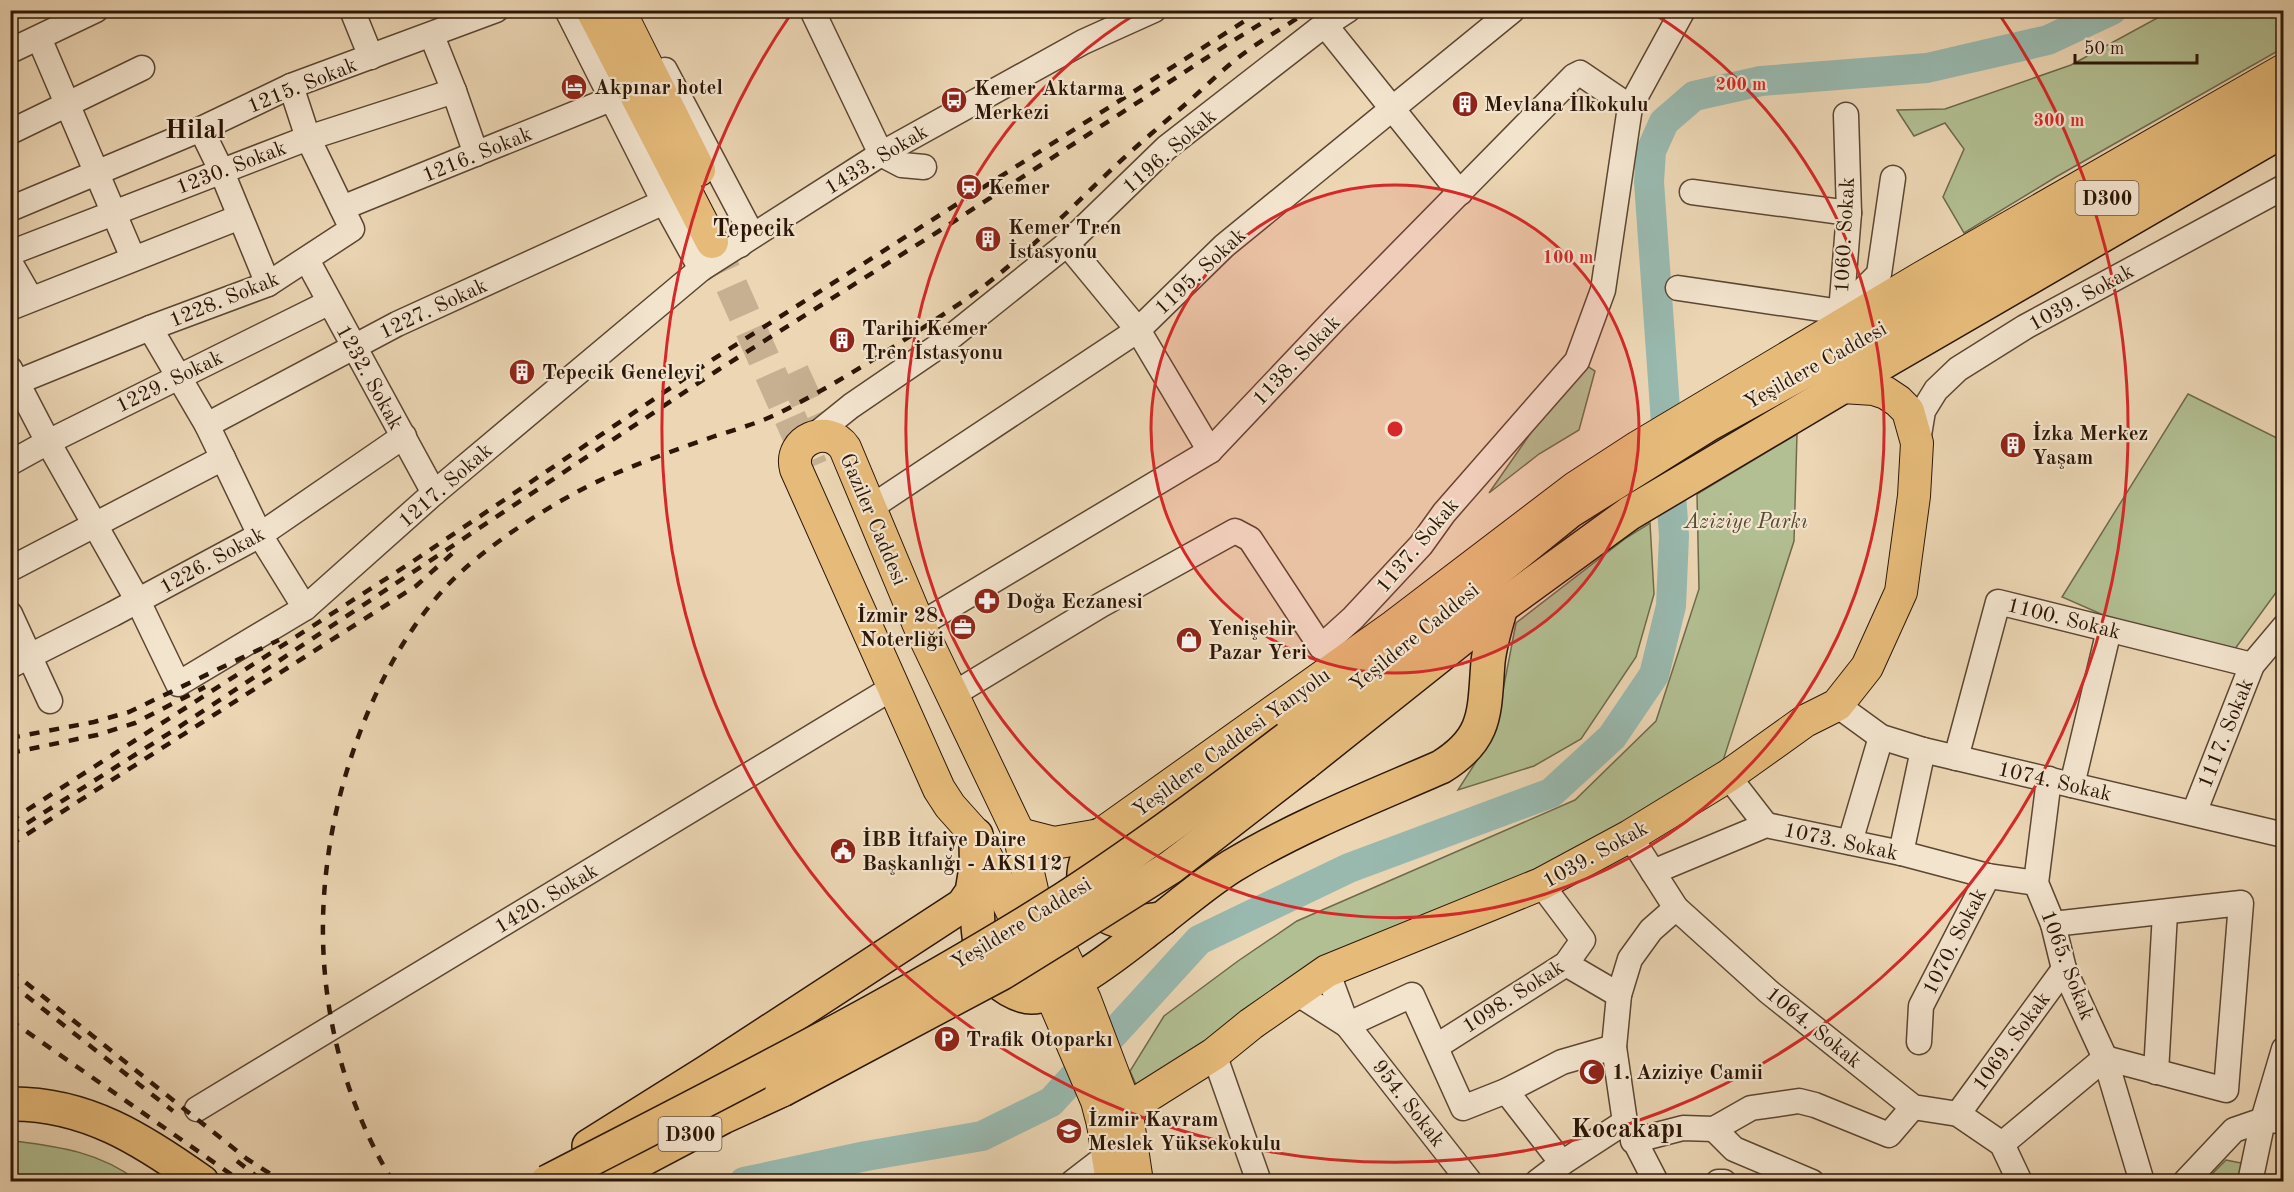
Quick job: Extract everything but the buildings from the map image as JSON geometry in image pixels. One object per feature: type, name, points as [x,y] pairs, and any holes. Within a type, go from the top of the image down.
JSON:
[{"type":"highway","name":"Yeşildere Caddesi","points":[[600,1182],[723,1117],[782,1090],[1002,973],[1171,867],[1296,751],[1570,511],[1642,456],[1904,288],[2283,96]]},
{"type":"highway","name":"Yeşildere Caddesi","points":[[547,1182],[840,1029],[1062,900],[1296,751],[1502,607],[1630,513],[2283,130]]},
{"type":"highway","points":[[976,835],[978,937],[990,972],[1000,984],[1027,998],[1038,997],[1063,987],[1116,954],[1229,868],[1294,831],[1441,767],[1457,757],[1471,743],[1480,726],[1489,660],[1502,607]]},
{"type":"highway","points":[[1100,835],[1091,849],[1083,876],[1093,904],[1104,915],[1121,921],[1162,919]]},
{"type":"highway","points":[[534,1182],[951,914],[963,905],[972,892],[976,869]]},
{"type":"highway","points":[[648,1182],[782,1090]]},
{"type":"highway","points":[[10,1104],[46,1106],[100,1121],[154,1148],[202,1182]]},
{"type":"highway","points":[[10,1126],[41,1127],[69,1133],[127,1158],[165,1182]]},
{"type":"main road","points":[[592,10],[721,248]]},
{"type":"main road","points":[[619,10],[721,248]]},
{"type":"main road","points":[[1904,288],[2283,70]]},
{"type":"main road","points":[[1842,387],[1874,389],[1886,393],[1916,411]]},
{"type":"main road","name":"1039. Sokak","points":[[1112,1106],[1214,1054],[1295,992],[1327,971],[1541,884],[1630,836],[1728,776],[1805,721],[1837,705],[1867,667],[1901,592],[1914,496],[1916,411]]},
{"type":"main road","name":"Gaziler Caddesi","points":[[976,835],[950,806],[939,789],[796,470],[794,463],[797,450],[824,452],[870,508],[919,625],[1019,834],[1032,890],[1063,987]]},
{"type":"main road","name":"Gaziler Caddesi","points":[[824,452],[911,683],[976,835],[1063,987],[1112,1106],[1137,1182]]},
{"type":"main road","name":"Gaziler Caddesi","points":[[824,452],[1032,890]]},
{"type":"main road","name":"Yeşildere Caddesi Yanyolu","points":[[1019,834],[1054,843],[1100,835],[1394,626],[1575,488],[1642,456]]},
{"type":"main road","name":"Gaziler Caddesi","points":[[1110,1168],[1112,1106]]},
{"type":"street","points":[[10,51],[96,10]]},
{"type":"street","points":[[352,10],[371,57]]},
{"type":"street","name":"1215. Sokak","points":[[10,209],[201,129],[291,86],[432,36],[496,10]]},
{"type":"street","points":[[567,10],[664,201],[721,248],[749,234],[747,225],[738,204],[633,10]]},
{"type":"street","points":[[812,10],[881,154],[902,165],[924,167]]},
{"type":"street","name":"1433. Sokak","points":[[721,248],[778,220],[881,154],[1083,42],[1154,10]]},
{"type":"street","name":"1196. Sokak","points":[[824,452],[851,406],[946,342],[1067,244],[1166,148],[1348,10]]},
{"type":"street","name":"1195. Sokak","points":[[870,508],[1138,330],[1224,246],[1513,10]]},
{"type":"street","name":"1137. Sokak","points":[[952,695],[1101,604],[1235,531],[1250,539],[1321,647],[1353,618],[1421,545],[1444,513],[1577,361],[1603,290],[1630,107],[1683,10]]},
{"type":"street","points":[[1325,26],[1460,193]]},
{"type":"street","points":[[432,36],[476,154]]},
{"type":"street","points":[[39,38],[133,258]]},
{"type":"street","points":[[10,132],[142,68]]},
{"type":"street","name":"1138. Sokak","points":[[919,625],[1210,451],[1335,319],[1574,76],[1580,73],[1630,107]]},
{"type":"street","name":"1228. Sokak","points":[[13,379],[268,284],[352,229],[308,138],[291,86]]},
{"type":"street","name":"1230. Sokak","points":[[11,261],[114,213],[221,170],[308,138],[454,92]]},
{"type":"street","name":"1216. Sokak","points":[[342,208],[611,99]]},
{"type":"street","name":"1060. Sokak","points":[[1846,115],[1849,213],[1840,312],[1904,288],[1893,178]]},
{"type":"street","points":[[201,129],[221,170],[268,284]]},
{"type":"street","points":[[1692,192],[1849,213]]},
{"type":"street","name":"1039. Sokak","points":[[1916,411],[1958,369],[2025,327],[2281,194]]},
{"type":"street","name":"1227. Sokak","points":[[207,425],[397,324],[664,201]]},
{"type":"street","points":[[738,204],[747,216],[757,222],[778,220]]},
{"type":"street","points":[[11,261],[21,303],[240,217]]},
{"type":"street","points":[[1067,244],[1138,330],[1210,451]]},
{"type":"street","name":"1217. Sokak","points":[[138,601],[178,684],[305,608],[434,493],[721,248]]},
{"type":"street","name":"1232. Sokak","points":[[307,260],[328,303],[434,493]]},
{"type":"street","points":[[1678,288],[1840,312]]},
{"type":"street","name":"1229. Sokak","points":[[10,463],[328,303]]},
{"type":"street","points":[[150,328],[207,425],[261,535],[305,608]]},
{"type":"street","points":[[13,379],[138,601]]},
{"type":"street","name":"1226. Sokak","points":[[20,661],[261,535],[404,436]]},
{"type":"street","points":[[10,569],[223,458]]},
{"type":"street","name":"1100. Sokak","points":[[1956,758],[1998,602],[2252,665]]},
{"type":"street","points":[[10,614],[20,661],[50,701]]},
{"type":"street","name":"1117. Sokak","points":[[2194,813],[2252,665],[2283,627]]},
{"type":"street","points":[[2072,784],[2109,630]]},
{"type":"street","name":"1420. Sokak","points":[[198,1109],[894,687]]},
{"type":"street","name":"1074. Sokak","points":[[1837,705],[1881,737],[1923,750],[2283,835]]},
{"type":"street","points":[[1850,842],[1881,737]]},
{"type":"street","points":[[1901,853],[1923,750]]},
{"type":"street","points":[[1728,776],[1766,825]]},
{"type":"street","name":"1065. Sokak","points":[[2049,779],[2036,883],[2053,924],[2064,969],[2105,1058],[2142,1182]]},
{"type":"street","name":"1073. Sokak","points":[[1653,872],[1766,825],[1901,853],[1988,876],[2036,883]]},
{"type":"street","name":"1064. Sokak","points":[[1630,836],[1676,908],[1769,992],[1913,1107],[1958,1114],[2002,1144]]},
{"type":"street","name":"1070. Sokak","points":[[1919,1042],[1921,1006],[1988,876]]},
{"type":"street","name":"1098. Sokak","points":[[1437,1046],[1566,964],[1583,940],[1541,884]]},
{"type":"street","points":[[2020,1182],[2002,1144],[2105,1058],[2226,1090],[2241,903],[2053,924]]},
{"type":"street","points":[[1656,1182],[1629,1132],[1614,1047],[1619,995],[1630,959],[1651,930],[1676,908]]},
{"type":"street","points":[[2156,1072],[2165,913]]},
{"type":"street","points":[[1566,964],[1619,995]]},
{"type":"street","name":"1069. Sokak","points":[[1958,1114],[2064,969]]},
{"type":"street","points":[[1327,971],[1347,1025]]},
{"type":"street","points":[[1295,992],[1347,1025]]},
{"type":"street","points":[[1347,1025],[1412,995],[1437,1046],[1463,1108],[1506,1091],[1562,1062],[1614,1047]]},
{"type":"street","name":"954. Sokak","points":[[1347,1025],[1470,1182]]},
{"type":"street","points":[[2250,1182],[2273,1120],[2283,1048]]},
{"type":"street","points":[[1214,1054],[1259,1182]]},
{"type":"street","points":[[1506,1091],[1562,1163]]},
{"type":"street","points":[[1537,1182],[1562,1163],[1629,1132],[1683,1128],[1714,1130],[1750,1108],[1798,1101],[1815,1105],[1889,1135],[1913,1107]]},
{"type":"street","points":[[2185,1182],[2234,1130],[2273,1120]]},
{"type":"street","points":[[1714,1130],[1734,1149],[1812,1182]]},
{"type":"street","points":[[1073,1182],[1110,1168]]},
{"type":"street","points":[[1718,1182],[1724,1182]]},
{"type":"green space","points":[[2170,11],[2283,11],[2283,48],[2056,177],[1964,233],[1943,197],[1964,149],[1945,123],[1914,136],[1897,110],[1945,109],[2071,65]]},
{"type":"green space","points":[[1584,364],[1595,371],[1579,430],[1539,454],[1489,493],[1537,424]]},
{"type":"green space","points":[[2188,394],[2283,441],[2283,583],[2229,657],[2101,614],[2062,597]]},
{"type":"green space","name":"Aziziye Parkı","points":[[1797,434],[1794,541],[1720,770],[1594,843],[1357,948],[1138,1089],[1130,1071],[1164,1016],[1238,961],[1297,921],[1575,800],[1656,721],[1699,589],[1697,494]]},
{"type":"green space","points":[[1650,523],[1654,594],[1636,657],[1581,739],[1534,766],[1458,790],[1495,732],[1516,623],[1626,538]]},
{"type":"green space","points":[[11,1142],[79,1152],[109,1163],[138,1181],[11,1181]]},
{"type":"green space","points":[[2226,1160],[2246,1164],[2241,1181],[2204,1182]]},
{"type":"waterway","points":[[744,1182],[866,1156],[982,1136],[1051,1102],[1199,940],[1349,868],[1551,793],[1612,737],[1654,675],[1671,606],[1674,536],[1649,182],[1651,151],[1664,122],[1694,96],[1761,81],[1927,68],[2048,40],[2112,10]]},
{"type":"tunnel","points":[[712,242],[812,467]]},
{"type":"tunnel","points":[[793,372],[832,457]]},
{"type":"railway","points":[[10,821],[412,562],[712,360],[1262,10]]},
{"type":"railway","points":[[10,834],[179,727],[718,370],[1283,10]]},
{"type":"railway","points":[[393,1182],[356,1107],[343,1069],[326,988],[323,906],[333,829],[352,755],[382,682],[422,616],[445,588],[478,557],[564,499],[585,487],[632,467],[779,413],[889,350],[975,293],[1016,260],[1121,160],[1232,62],[1310,10]]},
{"type":"railway","points":[[10,845],[416,586],[455,551]]},
{"type":"railway","points":[[10,738],[94,722],[129,712],[279,640]]},
{"type":"railway","points":[[10,753],[97,735],[135,723],[205,687]]},
{"type":"railway","points":[[10,970],[247,1159],[283,1182]]},
{"type":"railway","points":[[10,983],[173,1111]]},
{"type":"railway","points":[[10,1020],[242,1182]]},
{"type":"railway","points":[[237,1161],[264,1182]]},
{"type":"place","name":"Akpınar hotel","points":[[574,87]]},
{"type":"place","name":"Kemer Aktarma Merkezi","points":[[954,100]]},
{"type":"place","name":"Mevlana İlkokulu","points":[[1465,104]]},
{"type":"place","name":"Kemer","points":[[969,187]]},
{"type":"place","name":"Kemer Tren İstasyonu","points":[[988,239]]},
{"type":"place","name":"Tarihi Kemer Tren İstasyonu","points":[[842,340]]},
{"type":"place","name":"Tepecik Genelevi","points":[[522,372]]},
{"type":"place","name":"İzka Merkez Yaşam","points":[[2013,445]]},
{"type":"place","name":"Doğa Eczanesi","points":[[987,601]]},
{"type":"place","name":"İzmir 28. Noterliği","points":[[963,627]]},
{"type":"place","name":"Yenişehir Pazar Yeri","points":[[1189,640]]},
{"type":"place","name":"İBB İtfaiye Daire Başkanlığı - AKS112","points":[[843,851]]},
{"type":"place","name":"Trafik Otoparkı","points":[[947,1039]]},
{"type":"place","name":"1. Aziziye Camii","points":[[1592,1072]]},
{"type":"place","name":"İzmir Kavram Meslek Yüksekokulu","points":[[1069,1131]]},
{"type":"district","name":"Hilal","points":[[195,129]]},
{"type":"district","name":"Tepecik","points":[[754,228]]},
{"type":"district","name":"Kocakapı","points":[[1627,1128]]}]
